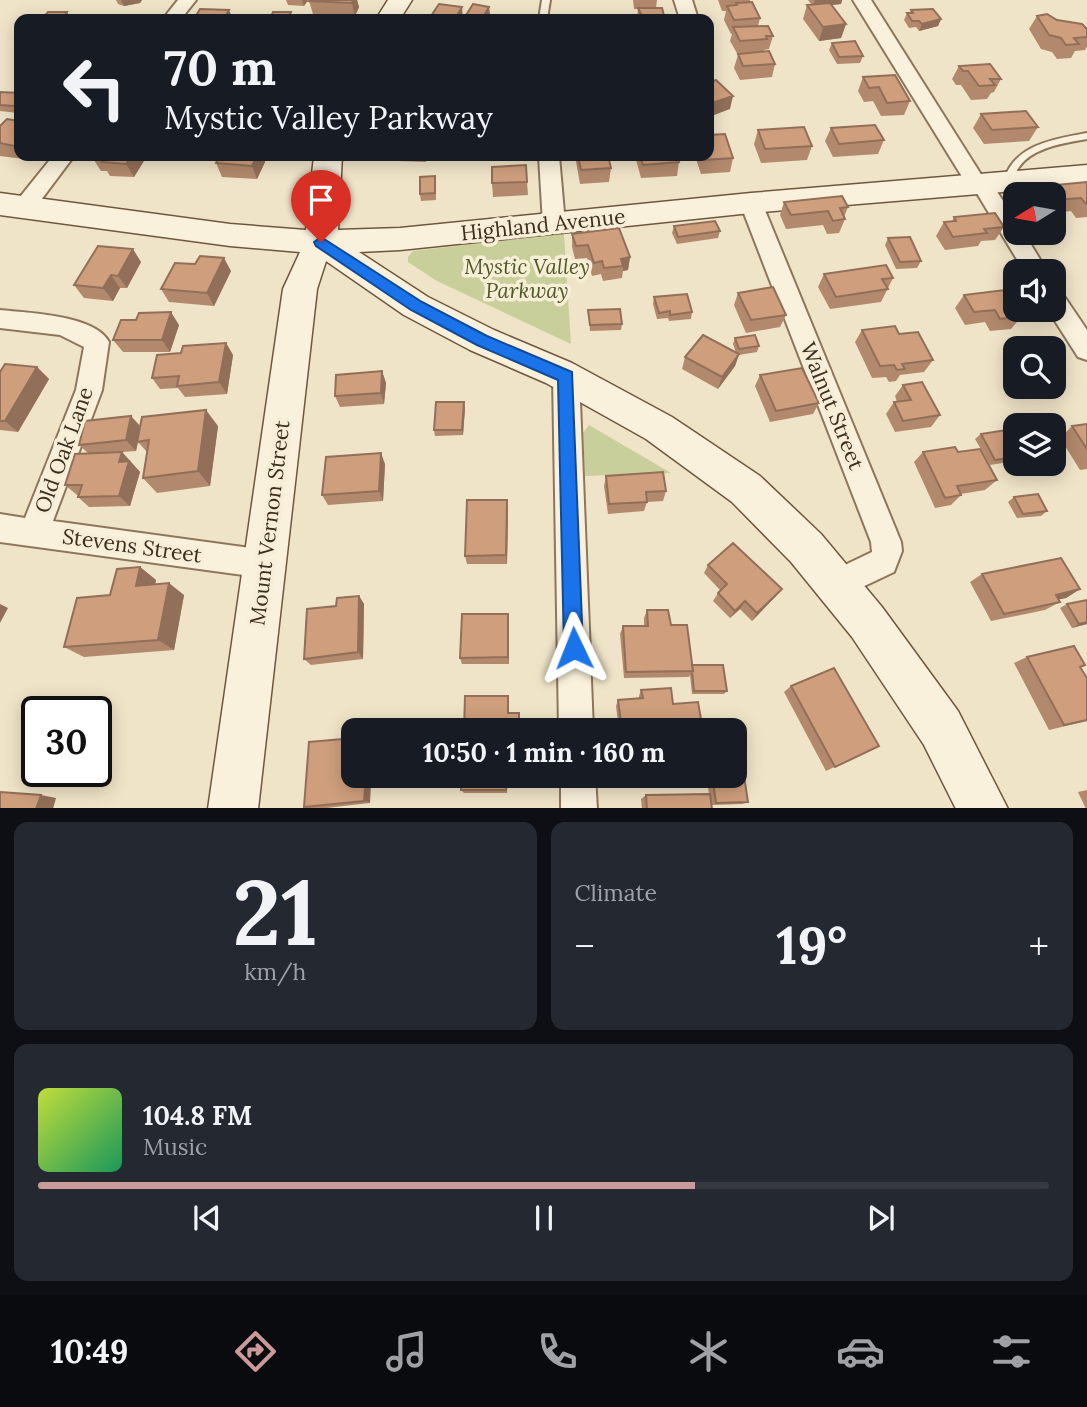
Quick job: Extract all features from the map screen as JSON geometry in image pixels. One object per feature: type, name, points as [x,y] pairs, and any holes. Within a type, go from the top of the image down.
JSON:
[{"type":"main road","points":[[328,161],[321,242],[416,306],[482,340],[566,376],[659,428],[746,489],[838,584],[941,728],[983,808]]},
{"type":"main road","name":"Highland Avenue","points":[[12,206],[230,235],[321,242],[400,239],[751,203],[1087,175]]},
{"type":"main road","name":"Mount Vernon Street","points":[[233,808],[300,289],[307,267],[321,242]]},
{"type":"street","points":[[176,14],[187,0]]},
{"type":"street","points":[[862,0],[989,182],[1030,259]]},
{"type":"street","points":[[12,206],[59,161]]},
{"type":"street","points":[[549,161],[554,224]]},
{"type":"street","name":"Walnut Street","points":[[751,203],[882,529],[887,551],[883,562],[838,584]]},
{"type":"street","points":[[1066,318],[1087,350]]},
{"type":"street","name":"Old Oak Lane","points":[[0,319],[64,326],[97,342],[89,390],[34,533]]},
{"type":"street","points":[[566,376],[576,718]]},
{"type":"street","name":"Stevens Street","points":[[0,528],[265,564]]},
{"type":"street","points":[[578,788],[579,808]]},
{"type":"lane","points":[[989,182],[1010,171],[1020,160],[1050,144],[1087,136]]},
{"type":"green space","name":"Mystic Valley Parkway","points":[[564,234],[571,344],[437,281],[408,262],[413,251]]},
{"type":"green space","points":[[589,425],[671,473],[585,476],[583,433]]},
{"type":"building","points":[[310,0],[353,0],[352,3]]},
{"type":"building","points":[[752,2],[760,18],[734,20],[727,6]]},
{"type":"building","points":[[830,3],[846,24],[823,27],[807,5]]},
{"type":"building","points":[[439,4],[462,7],[458,14],[432,14]]},
{"type":"building","points":[[473,4],[489,7],[485,14],[467,14]]},
{"type":"building","points":[[638,8],[662,8],[664,14],[641,14]]},
{"type":"building","points":[[200,9],[229,10],[227,14],[197,14]]},
{"type":"building","points":[[933,9],[941,19],[922,24],[912,21],[907,13],[913,13],[911,10]]},
{"type":"building","points":[[48,12],[67,12],[66,14],[46,14]]},
{"type":"building","points":[[273,12],[291,12],[290,14],[272,14]]},
{"type":"building","points":[[1047,14],[1057,20],[1082,24],[1087,29],[1087,37],[1074,38],[1079,44],[1066,45],[1061,38],[1049,35],[1037,16]]},
{"type":"building","points":[[768,26],[773,36],[740,41],[733,27]]},
{"type":"building","points":[[855,41],[863,56],[839,57],[832,43]]},
{"type":"building","points":[[769,51],[775,64],[743,66],[738,54]]},
{"type":"building","points":[[990,64],[1001,79],[990,79],[995,85],[979,86],[968,71],[963,71],[959,66]]},
{"type":"building","points":[[895,75],[910,101],[887,103],[879,87],[869,88],[863,77]]},
{"type":"building","points":[[716,80],[733,96],[714,102]]},
{"type":"building","points":[[0,92],[14,93],[14,106],[0,105]]},
{"type":"building","points":[[1026,111],[1038,127],[992,130],[981,114]]},
{"type":"building","points":[[7,119],[14,120],[14,146],[0,143],[0,126]]},
{"type":"building","points":[[875,125],[884,140],[839,144],[831,128]]},
{"type":"building","points":[[804,127],[812,146],[765,149],[758,130]]},
{"type":"building","points":[[725,134],[733,158],[714,159],[714,135]]},
{"type":"building","points":[[103,161],[128,161],[126,164]]},
{"type":"building","points":[[217,161],[254,161],[252,166],[216,163]]},
{"type":"building","points":[[579,161],[609,161],[611,168],[581,170]]},
{"type":"building","points":[[642,161],[679,162],[643,165]]},
{"type":"building","points":[[526,165],[527,182],[492,183],[492,167]]},
{"type":"building","points":[[435,176],[435,193],[420,194],[420,177]]},
{"type":"building","points":[[1087,182],[1087,204],[1081,198],[1066,199],[1066,184]]},
{"type":"building","points":[[842,196],[848,207],[840,208],[845,219],[833,221],[828,211],[791,215],[784,202]]},
{"type":"building","points":[[995,213],[1003,227],[984,229],[987,233],[953,237],[944,222],[956,221],[954,217]]},
{"type":"building","points":[[715,221],[720,231],[678,237],[674,226]]},
{"type":"building","points":[[619,228],[630,257],[621,259],[623,266],[604,268],[602,261],[594,263],[588,245],[576,246],[572,234]]},
{"type":"building","points":[[910,237],[921,261],[900,262],[888,238]]},
{"type":"building","points":[[98,246],[133,249],[118,276],[111,275],[103,288],[74,285]]},
{"type":"building","points":[[200,256],[224,258],[207,293],[161,289],[175,263],[195,264]]},
{"type":"building","points":[[886,265],[893,278],[882,279],[888,289],[836,297],[824,274]]},
{"type":"building","points":[[773,287],[786,315],[751,320],[738,293]]},
{"type":"building","points":[[1003,290],[1003,319],[1000,319],[995,310],[974,312],[964,295]]},
{"type":"building","points":[[687,294],[692,312],[670,315],[670,311],[659,313],[654,297]]},
{"type":"building","points":[[620,309],[622,324],[590,325],[588,310]]},
{"type":"building","points":[[171,312],[162,340],[113,340],[121,320],[136,320],[139,313]]},
{"type":"building","points":[[895,326],[899,334],[918,332],[933,360],[902,364],[905,369],[897,370],[894,365],[880,366],[862,330]]},
{"type":"building","points":[[703,335],[739,354],[722,377],[685,357]]},
{"type":"building","points":[[755,335],[759,346],[739,349],[735,338]]},
{"type":"building","points":[[226,343],[219,382],[177,386],[179,376],[152,378],[157,355],[181,353],[183,346]]},
{"type":"building","points":[[5,364],[37,367],[5,421],[0,421],[0,372]]},
{"type":"building","points":[[802,368],[819,403],[776,411],[760,375]]},
{"type":"building","points":[[382,371],[381,393],[335,396],[336,375]]},
{"type":"building","points":[[922,382],[940,415],[903,421],[894,402],[911,400],[903,385]]},
{"type":"building","points":[[436,402],[464,402],[462,430],[434,430]]},
{"type":"building","points":[[206,410],[198,471],[143,478],[149,440],[137,442],[142,417]]},
{"type":"building","points":[[131,416],[126,440],[79,445],[85,421]]},
{"type":"building","points":[[1087,424],[1087,449],[1072,426]]},
{"type":"building","points":[[1003,430],[1003,459],[995,460],[981,434]]},
{"type":"building","points":[[955,447],[958,452],[980,449],[997,480],[957,486],[961,495],[945,498],[923,452]]},
{"type":"building","points":[[122,452],[119,462],[129,461],[119,496],[78,497],[82,485],[65,485],[75,454]]},
{"type":"building","points":[[381,453],[379,491],[322,495],[326,457]]},
{"type":"building","points":[[663,472],[666,491],[646,492],[647,502],[609,504],[606,476]]},
{"type":"building","points":[[1038,494],[1047,511],[1023,514],[1014,497]]},
{"type":"building","points":[[467,500],[507,500],[506,555],[465,556]]},
{"type":"building","points":[[733,543],[782,589],[757,613],[745,601],[735,611],[718,593],[727,584],[708,565]]},
{"type":"building","points":[[1061,558],[1080,589],[1056,595],[1060,602],[1004,614],[982,574]]},
{"type":"building","points":[[140,567],[136,586],[169,583],[158,640],[64,647],[77,598],[110,595],[117,569]]},
{"type":"building","points":[[359,596],[358,652],[304,659],[307,609],[336,606],[337,598]]},
{"type":"building","points":[[1087,600],[1087,622],[1079,624],[1067,604]]},
{"type":"building","points":[[647,610],[668,610],[671,625],[687,625],[693,671],[626,672],[623,626],[648,626]]},
{"type":"building","points":[[462,614],[508,614],[508,657],[460,658]]},
{"type":"building","points":[[1074,646],[1085,665],[1080,667],[1087,678],[1087,720],[1064,725],[1027,657]]},
{"type":"building","points":[[692,665],[723,665],[727,691],[694,691]]},
{"type":"building","points":[[834,668],[879,746],[835,767],[791,686]]},
{"type":"building","points":[[671,688],[673,704],[698,702],[701,718],[620,718],[618,700],[643,698],[641,690]]},
{"type":"building","points":[[465,696],[508,696],[508,713],[519,713],[519,718],[464,718]]},
{"type":"building","points":[[341,739],[341,788],[365,788],[364,801],[304,807],[309,742]]},
{"type":"building","points":[[461,788],[506,788],[506,790]]},
{"type":"building","points":[[714,788],[746,788],[748,802],[716,803]]},
{"type":"building","points":[[0,792],[41,795],[36,808],[0,808]]},
{"type":"building","points":[[710,794],[712,808],[647,808],[646,795]]},
{"type":"route","points":[[321,242],[416,306],[482,340],[566,376],[574,648]]}]
